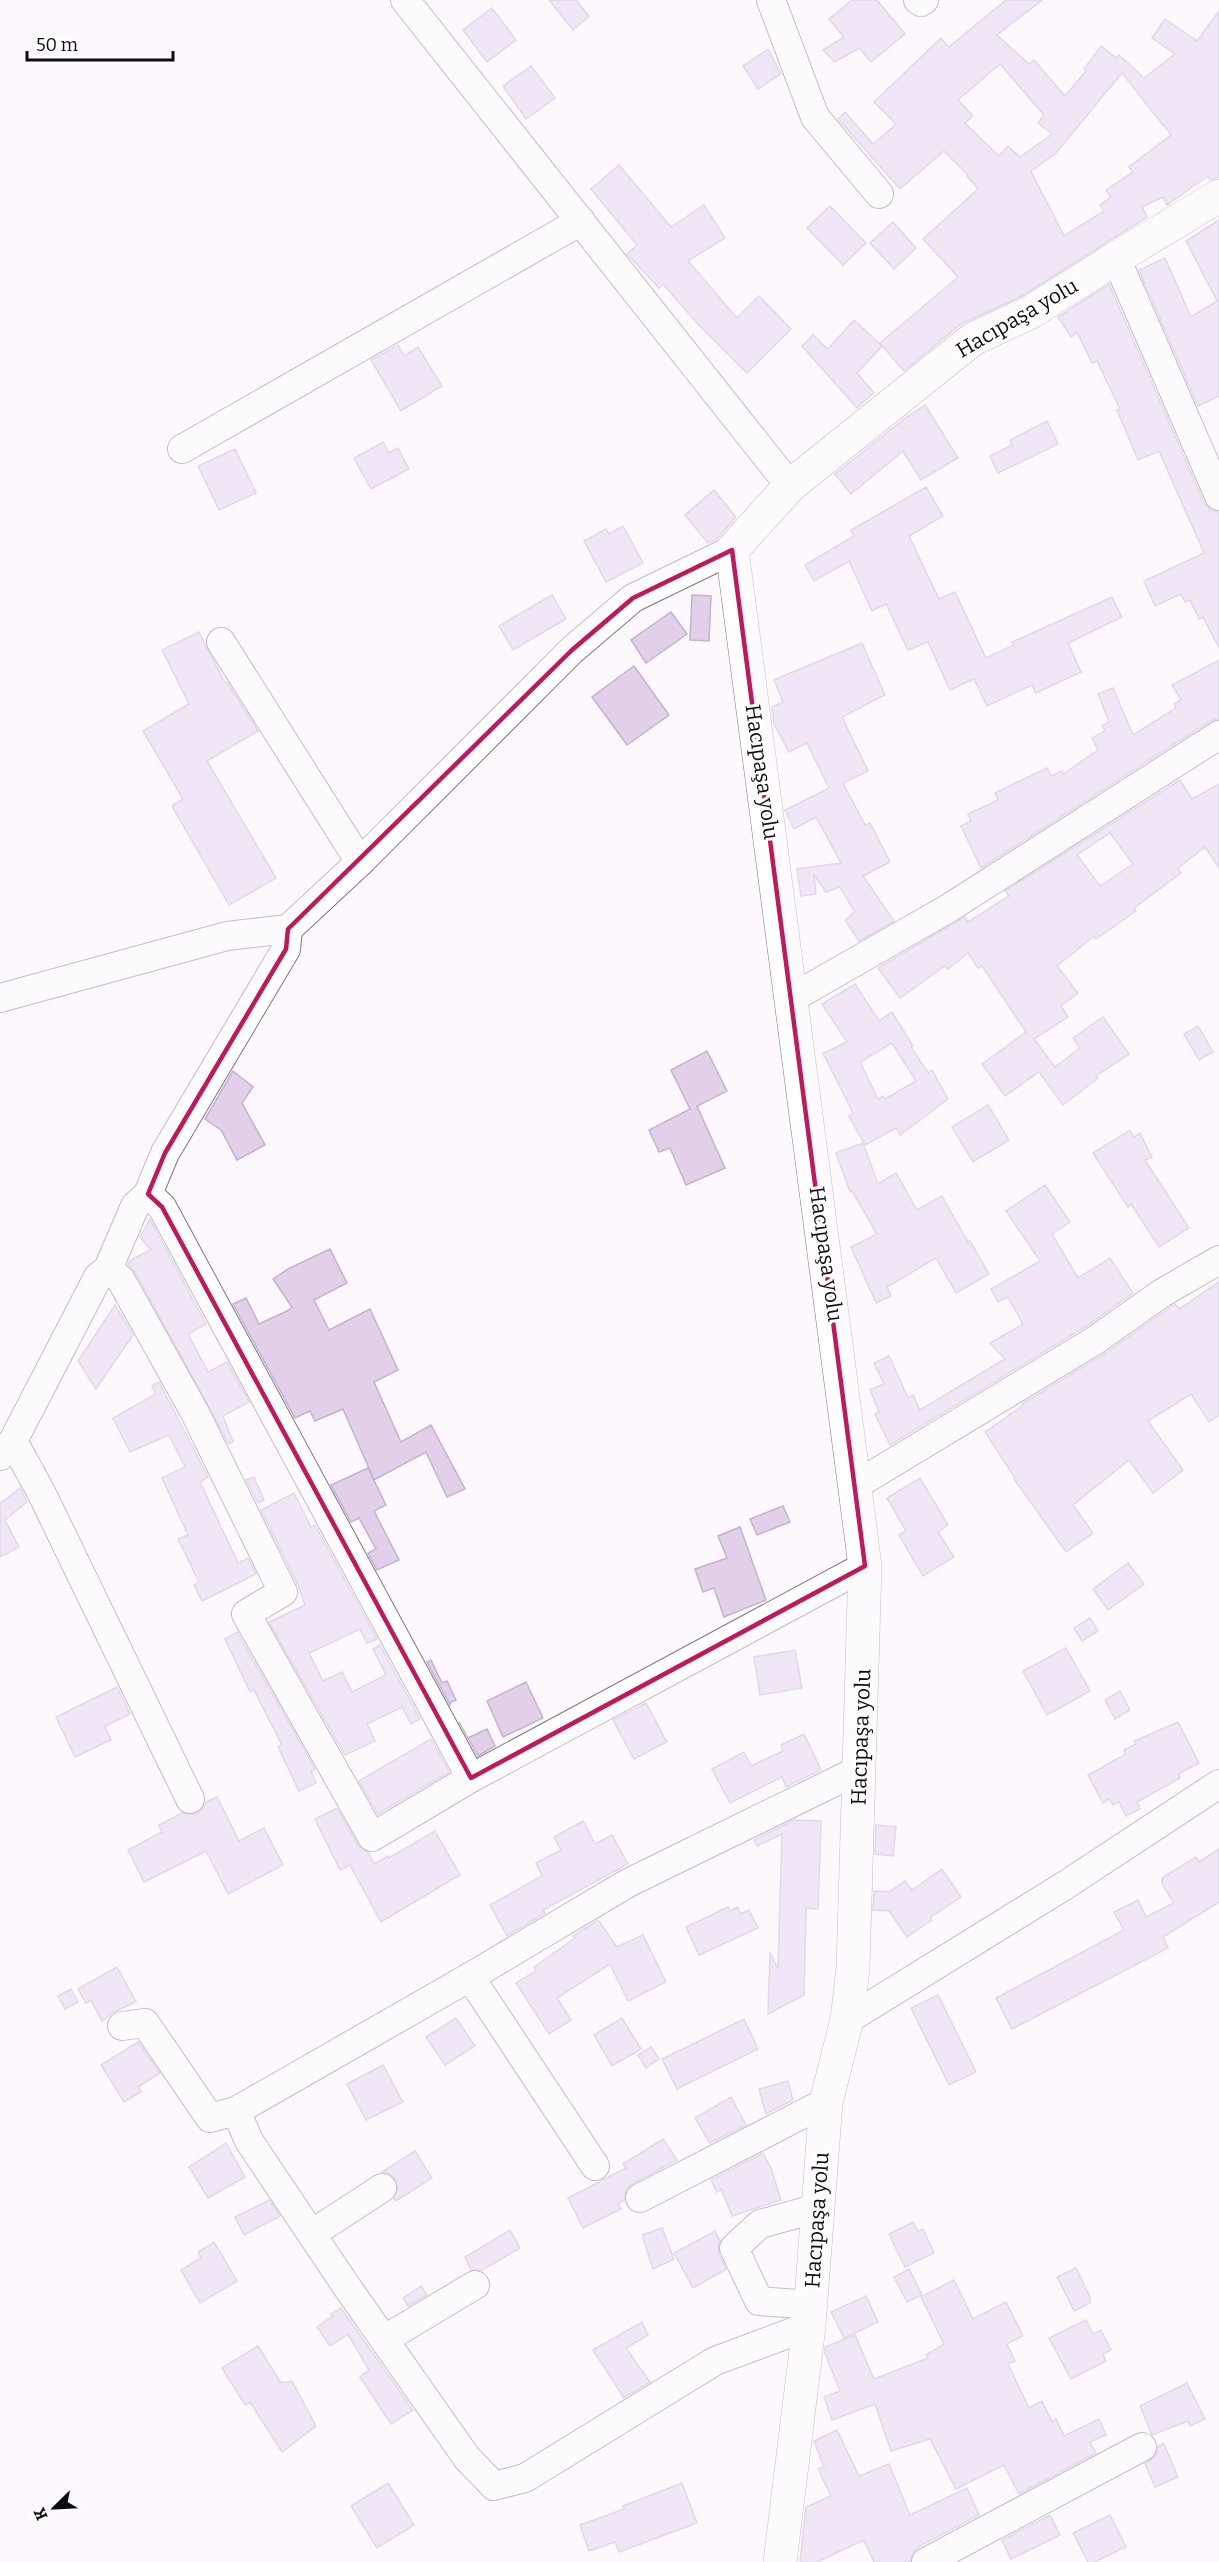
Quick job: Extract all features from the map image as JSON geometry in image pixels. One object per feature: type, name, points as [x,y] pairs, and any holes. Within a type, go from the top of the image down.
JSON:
[{"type":"main road","name":"Hacıpaşa yolu","points":[[780,2562],[810,2316],[826,2102],[847,2020],[854,1968],[866,1566],[732,550],[790,486],[973,339],[1040,307],[1219,196]]},
{"type":"street","points":[[405,0],[790,486]]},
{"type":"street","points":[[771,0],[815,117],[879,194]]},
{"type":"street","points":[[918,0],[921,2],[924,0]]},
{"type":"street","points":[[182,449],[581,220]]},
{"type":"street","points":[[1116,258],[1219,496]]},
{"type":"street","points":[[0,998],[227,936],[288,929],[360,861],[572,650],[633,598],[732,550]]},
{"type":"street","points":[[221,642],[360,861]]},
{"type":"street","points":[[792,998],[949,908],[1219,735]]},
{"type":"street","points":[[190,1799],[46,1502],[7,1449],[98,1277],[108,1269],[135,1206],[148,1194],[165,1153],[286,949],[288,929]]},
{"type":"street","points":[[148,1194],[162,1207],[471,1778]]},
{"type":"street","points":[[856,1485],[1094,1341],[1162,1293],[1219,1260]]},
{"type":"street","points":[[108,1269],[121,1280],[194,1411],[283,1592],[246,1614],[372,1837],[471,1778],[866,1566]]},
{"type":"street","points":[[122,2026],[145,2023],[210,2118],[236,2111],[470,1977],[628,1883],[861,1769]]},
{"type":"street","points":[[847,2020],[1064,1886],[1219,1784]]},
{"type":"street","points":[[470,1977],[595,2166]]},
{"type":"street","points":[[640,2198],[826,2102]]},
{"type":"street","points":[[236,2111],[249,2141],[347,2287],[467,2458],[495,2486],[525,2478],[715,2361],[810,2316]]},
{"type":"street","points":[[313,2234],[382,2188]]},
{"type":"street","points":[[810,2316],[759,2301],[734,2248],[760,2224],[818,2208]]},
{"type":"street","points":[[385,2339],[475,2285]]},
{"type":"street","points":[[926,2562],[1142,2447]]},
{"type":"highlighted area","points":[[732,550],[856,1485],[865,1566],[471,1778],[162,1207],[148,1194],[165,1153],[286,949],[288,929],[572,650],[633,598]]},
{"type":"building","points":[[549,0],[576,0],[589,16],[573,30]]},
{"type":"building","points":[[852,0],[877,0],[905,34],[871,62],[859,48],[835,62],[823,50],[844,37],[829,19]]},
{"type":"building","points":[[1006,0],[1042,0],[997,35],[1029,64],[1034,60],[1065,96],[1086,71],[1084,69],[1101,46],[1116,58],[1119,55],[1144,78],[1175,54],[1152,38],[1165,19],[1197,41],[1219,11],[1219,177],[1210,180],[1208,176],[1167,205],[1163,197],[1142,207],[1147,217],[1022,296],[961,324],[904,371],[880,343],[958,277],[923,239],[978,189],[968,175],[944,151],[900,189],[838,119],[845,112],[873,144],[896,124],[874,102],[941,38],[949,47]],"holes":[[[1000,64],[1044,115],[1038,123],[1052,134],[1020,157],[1008,146],[999,156],[965,123],[973,116],[958,100]],[[1122,73],[1171,135],[1129,167],[1133,172],[1106,190],[1111,197],[1100,205],[1104,211],[1064,236],[1031,171],[1055,154]]]},
{"type":"building","points":[[492,8],[516,40],[487,62],[463,30]]},
{"type":"building","points":[[768,49],[781,74],[758,89],[743,66]]},
{"type":"building","points":[[531,66],[555,98],[526,119],[503,86]]},
{"type":"building","points":[[619,165],[671,227],[704,205],[725,238],[688,261],[737,318],[759,296],[791,329],[747,373],[698,324],[663,284],[659,288],[627,254],[637,245],[591,189]]},
{"type":"building","points":[[830,206],[866,243],[843,265],[807,228]]},
{"type":"building","points":[[1219,220],[1219,396],[1198,406],[1139,270],[1165,258],[1191,317],[1217,301],[1186,241]]},
{"type":"building","points":[[893,222],[916,248],[894,269],[870,243]]},
{"type":"building","points":[[1109,284],[1204,503],[1210,510],[1219,512],[1219,648],[1203,617],[1199,619],[1190,600],[1185,602],[1181,594],[1155,606],[1144,581],[1204,553],[1159,451],[1138,460],[1117,410],[1120,409],[1097,361],[1092,363],[1077,332],[1071,337],[1058,317]]},
{"type":"building","points":[[854,320],[882,346],[857,373],[874,393],[857,408],[802,346],[813,335],[828,349]]},
{"type":"building","points":[[398,345],[404,356],[418,347],[442,386],[401,411],[371,360]]},
{"type":"building","points":[[925,405],[958,458],[921,480],[903,451],[851,494],[835,474],[905,418]]},
{"type":"building","points":[[1047,421],[1058,444],[998,473],[990,456],[1012,445],[1010,440]]},
{"type":"building","points":[[383,442],[389,453],[398,448],[409,469],[371,489],[354,458]]},
{"type":"building","points":[[235,449],[256,493],[219,510],[198,466]]},
{"type":"building","points":[[926,487],[943,516],[909,536],[939,599],[955,592],[986,658],[1014,645],[1012,642],[1112,597],[1122,617],[1068,643],[1081,672],[1036,693],[1032,685],[987,706],[974,679],[950,690],[928,642],[908,650],[886,604],[872,611],[849,561],[814,581],[805,565],[854,536],[851,530]]},
{"type":"building","points":[[714,490],[736,517],[717,539],[708,543],[685,515]]},
{"type":"building","points":[[623,526],[643,563],[606,582],[584,541],[606,529],[609,534]]},
{"type":"building","points":[[552,595],[566,619],[513,650],[499,626]]},
{"type":"building","points":[[692,595],[711,596],[709,641],[690,640]]},
{"type":"building","points":[[671,612],[687,634],[646,663],[631,640]]},
{"type":"building","points":[[199,632],[225,683],[227,682],[258,731],[207,761],[276,878],[229,905],[172,806],[183,799],[143,731],[189,704],[162,650]]},
{"type":"building","points":[[862,643],[885,695],[842,717],[868,771],[843,783],[865,825],[870,823],[890,862],[863,876],[894,921],[859,941],[845,920],[855,912],[840,887],[826,892],[814,875],[816,894],[801,896],[797,869],[841,863],[816,817],[794,829],[785,810],[829,788],[807,743],[789,752],[774,724],[772,707],[783,702],[774,680]]},
{"type":"building","points":[[1219,660],[1219,719],[1210,721],[981,868],[961,826],[971,821],[968,814],[998,800],[995,793],[1047,768],[1051,776],[1062,771],[1063,774],[1098,750],[1092,738],[1105,731],[1102,726],[1109,722],[1098,694],[1113,688],[1133,735],[1176,708],[1174,704],[1181,700],[1172,685]]},
{"type":"building","points":[[634,666],[669,715],[627,745],[592,697]]},
{"type":"building","points":[[1180,780],[1192,799],[1219,784],[1219,868],[1205,847],[1178,868],[1181,873],[1134,908],[1136,911],[1096,939],[1094,936],[1057,966],[1078,993],[1061,1006],[1068,1017],[1034,1039],[1055,1067],[1080,1048],[1073,1038],[1103,1017],[1129,1054],[1096,1076],[1098,1078],[1063,1105],[1039,1072],[1005,1096],[982,1064],[1026,1032],[982,966],[978,968],[968,953],[948,969],[945,966],[900,998],[878,968],[965,917],[968,922],[1009,896],[1005,891]],"holes":[[[1110,833],[1133,864],[1100,886],[1077,855]]]},
{"type":"building","points":[[855,984],[879,1021],[892,1012],[913,1046],[911,1047],[928,1073],[932,1070],[948,1099],[900,1135],[896,1128],[865,1145],[849,1116],[853,1113],[823,1053],[847,1042],[822,1004]],"holes":[[[892,1043],[916,1081],[885,1099],[883,1096],[878,1099],[860,1062]]]},
{"type":"building","points":[[1198,1026],[1213,1052],[1199,1060],[1184,1034]]},
{"type":"building","points":[[707,1051],[727,1091],[697,1106],[725,1168],[686,1185],[670,1148],[659,1152],[649,1130],[690,1109],[671,1070]]},
{"type":"building","points":[[233,1071],[253,1087],[242,1103],[265,1145],[237,1160],[221,1130],[205,1119]]},
{"type":"building","points":[[988,1105],[1009,1140],[973,1162],[952,1127]]},
{"type":"building","points":[[1130,1130],[1134,1137],[1140,1133],[1152,1157],[1145,1160],[1189,1228],[1159,1247],[1131,1204],[1128,1207],[1093,1153]]},
{"type":"building","points":[[863,1143],[878,1184],[896,1173],[917,1210],[942,1196],[989,1274],[956,1293],[936,1258],[887,1287],[891,1296],[876,1303],[851,1247],[877,1234],[852,1191],[850,1192],[836,1153]]},
{"type":"building","points":[[1045,1185],[1070,1222],[1052,1234],[1078,1278],[1110,1258],[1133,1293],[1085,1327],[890,1445],[875,1414],[879,1412],[870,1390],[884,1384],[874,1363],[889,1356],[908,1398],[913,1395],[920,1410],[1005,1359],[990,1343],[1023,1324],[1008,1297],[998,1302],[991,1289],[1040,1261],[1006,1211]]},
{"type":"building","points":[[150,1219],[206,1324],[188,1334],[208,1372],[227,1362],[249,1402],[223,1416],[233,1442],[229,1444],[135,1272],[128,1264],[130,1260],[151,1250],[140,1237]]},
{"type":"building","points":[[330,1249],[347,1283],[314,1300],[329,1330],[370,1309],[398,1370],[374,1382],[401,1442],[431,1425],[465,1489],[447,1497],[426,1452],[374,1480],[343,1409],[315,1421],[310,1411],[295,1418],[233,1304],[246,1298],[259,1324],[287,1311],[292,1307],[273,1279],[288,1269]]},
{"type":"building","points":[[1219,1282],[1219,1415],[1209,1422],[1191,1394],[1148,1421],[1183,1470],[1153,1493],[1129,1460],[1073,1505],[1093,1533],[1066,1552],[1014,1479],[985,1432],[1022,1404],[1104,1354],[1175,1304],[1179,1309]]},
{"type":"building","points":[[115,1305],[133,1335],[96,1389],[78,1361]]},
{"type":"building","points":[[159,1382],[208,1477],[200,1482],[238,1563],[248,1558],[256,1574],[202,1601],[194,1585],[199,1582],[178,1539],[188,1535],[162,1478],[185,1467],[169,1435],[130,1452],[113,1418],[156,1394],[152,1386]]},
{"type":"building","points":[[368,1468],[386,1505],[374,1511],[399,1560],[377,1570],[368,1553],[376,1549],[359,1518],[351,1522],[331,1485]]},
{"type":"building","points":[[254,1477],[264,1500],[258,1503],[246,1480]]},
{"type":"building","points":[[920,1478],[948,1525],[938,1532],[954,1557],[923,1576],[899,1535],[906,1531],[887,1498]]},
{"type":"building","points":[[20,1488],[27,1502],[5,1520],[19,1547],[0,1557],[0,1504]]},
{"type":"building","points":[[294,1493],[311,1527],[315,1525],[377,1639],[367,1643],[360,1629],[309,1653],[323,1681],[342,1672],[352,1692],[386,1675],[373,1649],[380,1645],[420,1719],[411,1724],[402,1707],[367,1724],[375,1741],[345,1755],[269,1622],[305,1605],[298,1585],[261,1510]]},
{"type":"building","points":[[783,1506],[790,1522],[757,1535],[750,1519]]},
{"type":"building","points":[[740,1527],[766,1600],[724,1617],[714,1588],[703,1592],[695,1569],[727,1558],[718,1536]]},
{"type":"building","points":[[1128,1563],[1144,1584],[1108,1610],[1093,1589]]},
{"type":"building","points":[[1090,1618],[1098,1631],[1082,1641],[1074,1628]]},
{"type":"building","points":[[237,1632],[315,1769],[311,1771],[316,1783],[299,1791],[278,1747],[282,1745],[254,1690],[250,1692],[225,1639]]},
{"type":"building","points":[[1066,1648],[1090,1691],[1047,1715],[1023,1671]]},
{"type":"building","points":[[795,1650],[802,1688],[760,1695],[754,1657]]},
{"type":"building","points":[[431,1660],[442,1683],[447,1681],[456,1700],[450,1705],[427,1662]]},
{"type":"building","points":[[526,1682],[543,1718],[503,1737],[487,1701]]},
{"type":"building","points":[[117,1687],[130,1714],[105,1726],[111,1740],[75,1757],[56,1717]]},
{"type":"building","points":[[1120,1691],[1130,1710],[1115,1719],[1105,1700]]},
{"type":"building","points":[[646,1703],[667,1742],[634,1759],[613,1720]]},
{"type":"building","points":[[459,1722],[468,1738],[487,1729],[495,1746],[478,1756]]},
{"type":"building","points":[[1178,1722],[1199,1763],[1178,1774],[1180,1778],[1137,1802],[1140,1809],[1126,1816],[1119,1802],[1113,1805],[1109,1799],[1103,1803],[1088,1775],[1126,1754],[1124,1750],[1136,1744],[1134,1741]]},
{"type":"building","points":[[804,1734],[821,1770],[786,1787],[782,1777],[730,1803],[712,1769],[744,1752],[751,1766],[783,1751],[781,1745]]},
{"type":"building","points":[[431,1739],[449,1772],[378,1814],[359,1781]]},
{"type":"building","points":[[217,1797],[239,1841],[264,1828],[283,1865],[228,1894],[206,1851],[144,1882],[128,1850],[162,1832],[159,1825],[182,1813],[197,1814],[206,1802]]},
{"type":"building","points":[[337,1808],[358,1845],[369,1853],[374,1864],[388,1856],[389,1858],[435,1831],[460,1875],[381,1922],[350,1865],[340,1870],[315,1819]]},
{"type":"building","points":[[794,1820],[821,1821],[818,1909],[806,1908],[804,1995],[768,2014],[770,1952],[778,1969],[782,1834],[757,1846],[754,1840]]},
{"type":"building","points":[[583,1821],[595,1844],[612,1835],[628,1864],[543,1910],[545,1913],[507,1936],[490,1905],[542,1876],[536,1863],[561,1850],[554,1837]]},
{"type":"building","points":[[876,1825],[896,1827],[893,1856],[875,1854]]},
{"type":"building","points":[[1219,1849],[1219,1902],[1163,1937],[1168,1948],[1012,2029],[996,1998],[1124,1930],[1114,1912],[1138,1900],[1146,1917],[1174,1903],[1162,1884],[1162,1878],[1196,1857],[1199,1862]]},
{"type":"building","points":[[942,1869],[961,1897],[907,1937],[889,1911],[873,1910],[874,1891],[889,1892],[905,1881],[912,1890]]},
{"type":"building","points":[[728,1907],[730,1911],[738,1907],[740,1914],[749,1910],[758,1928],[699,1955],[686,1927]]},
{"type":"building","points":[[598,1920],[617,1947],[643,1935],[666,1982],[628,2001],[610,1964],[557,1998],[571,2020],[549,2034],[516,1983],[536,1971],[534,1967],[575,1938],[573,1936]]},
{"type":"building","points":[[117,1967],[136,2002],[112,2013],[102,2021],[91,2000],[86,2003],[78,1989]]},
{"type":"building","points":[[71,1989],[78,2002],[65,2009],[58,1996]]},
{"type":"building","points":[[938,1995],[976,2072],[949,2085],[911,2008]]},
{"type":"building","points":[[456,2018],[475,2046],[445,2065],[426,2037]]},
{"type":"building","points":[[622,2018],[641,2049],[612,2066],[594,2035]]},
{"type":"building","points":[[744,2019],[758,2049],[677,2089],[662,2059]]},
{"type":"building","points":[[138,2042],[160,2073],[138,2087],[141,2092],[124,2102],[101,2065]]},
{"type":"building","points":[[651,2047],[659,2059],[646,2068],[638,2055]]},
{"type":"building","points":[[383,2065],[403,2102],[366,2120],[347,2084]]},
{"type":"building","points":[[788,2081],[793,2100],[766,2114],[759,2089]]},
{"type":"building","points":[[731,2097],[746,2125],[710,2143],[695,2118]]},
{"type":"building","points":[[663,2139],[677,2160],[632,2184],[626,2190],[624,2200],[618,2204],[621,2209],[583,2228],[568,2198],[626,2168],[623,2164]]},
{"type":"building","points":[[226,2143],[245,2177],[208,2198],[189,2167]]},
{"type":"building","points":[[415,2151],[432,2178],[396,2201],[394,2198],[398,2188],[396,2180],[390,2174],[382,2172]]},
{"type":"building","points":[[763,2153],[771,2168],[781,2200],[732,2216],[721,2189],[717,2192],[711,2180]]},
{"type":"building","points":[[269,2200],[280,2216],[244,2235],[235,2217]]},
{"type":"building","points":[[913,2222],[918,2231],[923,2229],[934,2253],[905,2267],[889,2234]]},
{"type":"building","points":[[662,2228],[674,2259],[653,2269],[642,2235]]},
{"type":"building","points":[[510,2230],[520,2248],[482,2270],[471,2270],[465,2257]]},
{"type":"building","points":[[715,2231],[720,2241],[719,2255],[726,2269],[693,2288],[674,2253]]},
{"type":"building","points":[[214,2242],[237,2281],[200,2303],[181,2270],[201,2258],[198,2252]]},
{"type":"building","points":[[1076,2268],[1090,2297],[1090,2303],[1074,2311],[1057,2277]]},
{"type":"building","points":[[909,2269],[922,2295],[907,2302],[894,2277]]},
{"type":"building","points":[[954,2280],[973,2319],[1006,2302],[1023,2336],[1007,2344],[1015,2361],[1008,2364],[1029,2408],[1042,2401],[1052,2422],[1056,2419],[1064,2436],[1099,2419],[1106,2435],[1090,2442],[1096,2453],[1019,2494],[1004,2465],[956,2489],[930,2439],[891,2451],[875,2404],[832,2420],[824,2397],[840,2391],[825,2353],[825,2347],[855,2335],[874,2379],[928,2358],[926,2355],[944,2344],[921,2297]]},
{"type":"building","points":[[421,2286],[427,2295],[408,2306],[403,2298]]},
{"type":"building","points":[[866,2296],[878,2322],[844,2338],[831,2312]]},
{"type":"building","points":[[341,2308],[413,2410],[391,2424],[360,2377],[369,2370],[348,2334],[330,2346],[317,2327]]},
{"type":"building","points":[[1086,2320],[1093,2334],[1101,2330],[1111,2350],[1103,2354],[1106,2361],[1071,2379],[1049,2338]]},
{"type":"building","points":[[642,2322],[648,2335],[626,2348],[650,2382],[624,2398],[593,2350]]},
{"type":"building","points":[[258,2346],[281,2383],[292,2381],[316,2426],[282,2452],[250,2402],[245,2405],[222,2368]]},
{"type":"building","points":[[1187,2383],[1205,2419],[1190,2426],[1188,2421],[1152,2435],[1140,2406]]},
{"type":"building","points":[[837,2430],[859,2476],[889,2464],[910,2515],[967,2488],[979,2515],[918,2547],[912,2554],[910,2562],[874,2562],[864,2540],[817,2562],[800,2562],[806,2507],[831,2496],[818,2469],[824,2467],[814,2441]]},
{"type":"building","points":[[1164,2444],[1178,2477],[1155,2487],[1145,2464],[1156,2456],[1158,2446]]},
{"type":"building","points":[[388,2483],[414,2525],[377,2548],[351,2506]]},
{"type":"building","points":[[682,2483],[697,2523],[619,2552],[615,2542],[589,2551],[580,2525],[624,2509],[623,2506]]},
{"type":"building","points":[[1050,2515],[1060,2535],[1011,2559],[1002,2540]]},
{"type":"building","points":[[1110,2515],[1126,2547],[1095,2562],[1088,2562],[1073,2533]]}]
